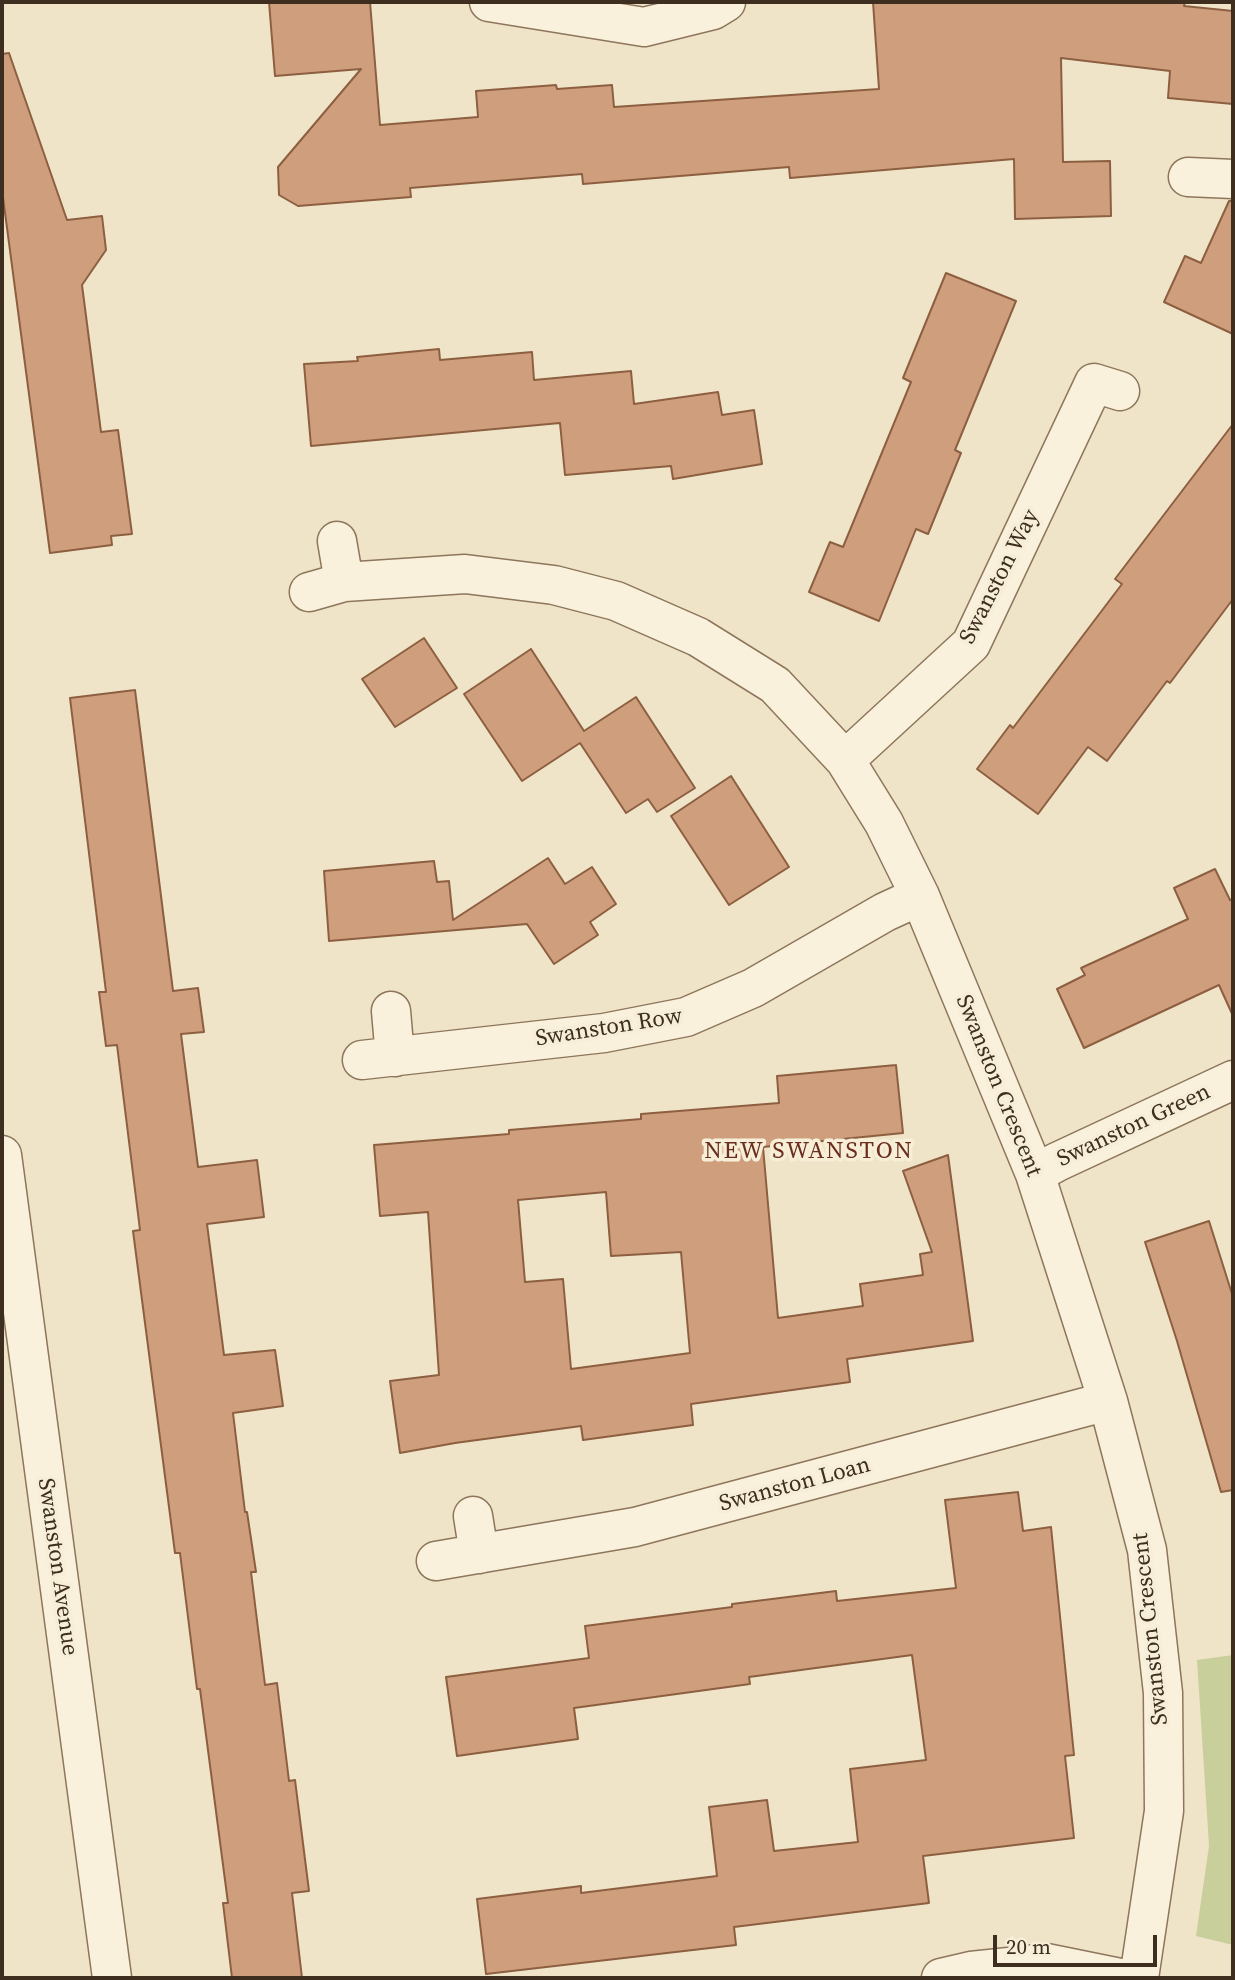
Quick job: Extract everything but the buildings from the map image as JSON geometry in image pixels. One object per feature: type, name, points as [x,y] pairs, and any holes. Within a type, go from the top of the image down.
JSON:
[{"type":"street","points":[[489,2],[644,27],[713,10],[726,2]]},
{"type":"street","points":[[1188,177],[1233,179]]},
{"type":"street","name":"Swanston Way","points":[[845,760],[971,644],[1094,383],[1120,391]]},
{"type":"street","name":"Swanston Crescent","points":[[337,541],[327,587],[464,574],[554,585],[616,601],[698,636],[775,685],[845,760],[884,823],[920,896],[1035,1174],[1108,1401],[1147,1550],[1163,1693],[1164,1811],[1139,1978]]},
{"type":"street","name":"Swanston Row","points":[[391,1011],[379,1059],[604,1033],[687,1017],[753,988],[885,912],[920,896]]},
{"type":"street","name":"Swanston Green","points":[[1035,1174],[1056,1161],[1233,1080]]},
{"type":"street","name":"Swanston Avenue","points":[[2,1155],[112,1978]]},
{"type":"street","name":"Swanston Loan","points":[[436,1561],[635,1527],[1108,1401]]},
{"type":"street","points":[[473,1516],[479,1554]]},
{"type":"street","points":[[940,1978],[971,1971],[1047,1964],[1121,1978]]},
{"type":"green space","points":[[1233,1655],[1233,1945],[1196,1936],[1209,1846],[1197,1660]]},
{"type":"district","name":"NEW SWANSTON","points":[[809,1152]]}]
